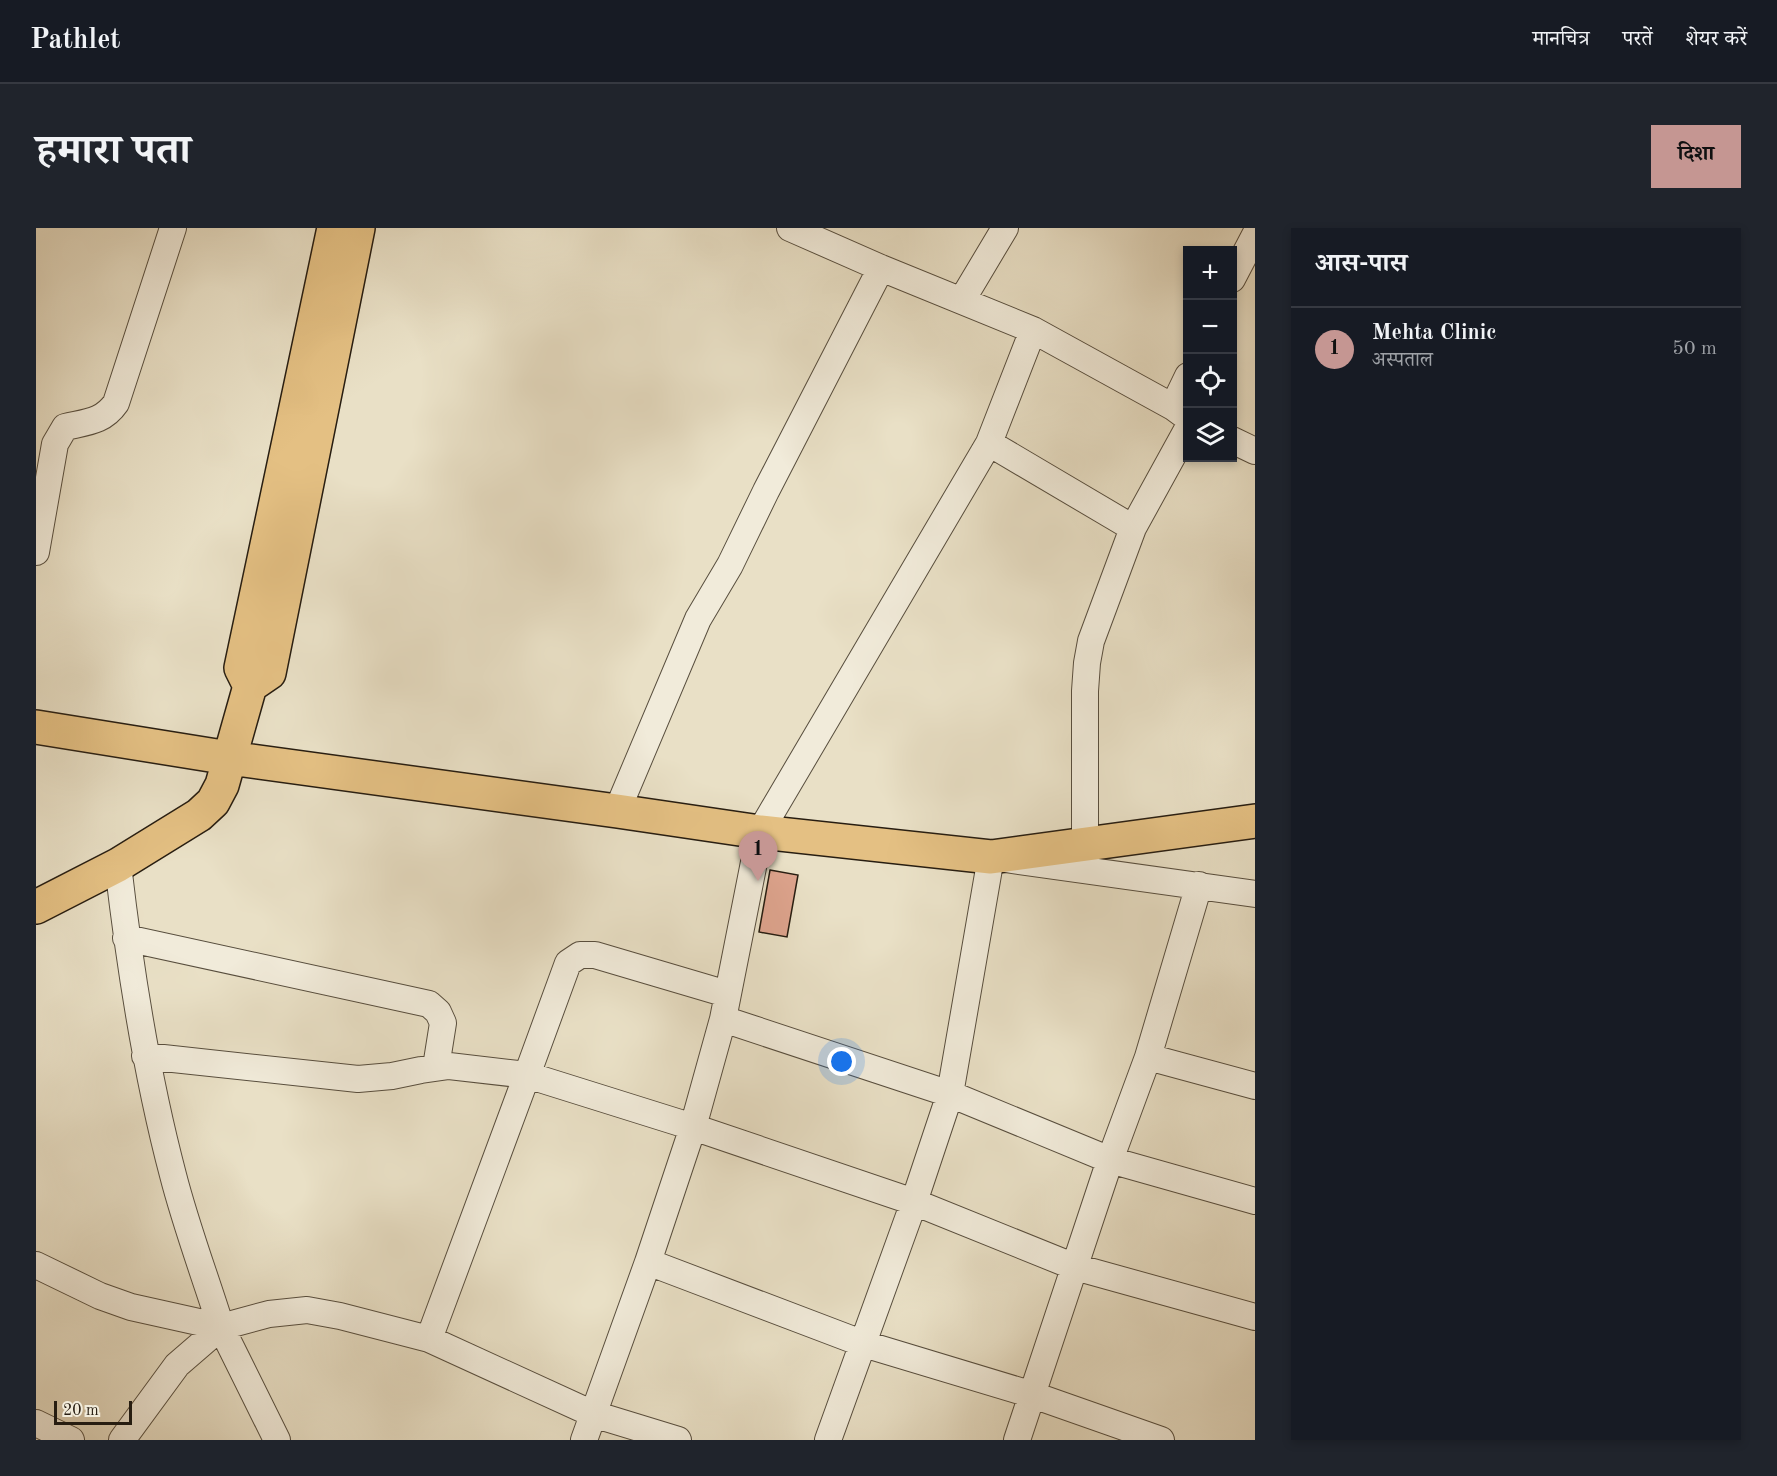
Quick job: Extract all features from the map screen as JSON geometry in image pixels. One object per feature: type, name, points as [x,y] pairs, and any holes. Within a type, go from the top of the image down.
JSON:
[{"type":"main road","points":[[250,686],[241,668],[334,228]]},
{"type":"main road","points":[[36,908],[118,865],[200,815],[213,802],[222,784],[250,686],[268,674],[358,228]]},
{"type":"main road","points":[[36,727],[229,758],[760,832],[991,857],[1255,821]]},
{"type":"street","points":[[36,552],[55,444],[65,427],[98,419],[109,413],[116,403],[173,228]]},
{"type":"street","points":[[790,228],[1033,330],[1180,412]]},
{"type":"street","points":[[963,300],[1005,228]]},
{"type":"street","points":[[1237,271],[1255,235]]},
{"type":"street","points":[[617,811],[698,619],[730,565],[766,490],[881,268]]},
{"type":"street","points":[[584,1440],[648,1262],[693,1127],[723,1019],[760,832],[988,443],[1033,330]]},
{"type":"street","points":[[1085,845],[1087,663],[1091,641],[1133,528],[1183,437]]},
{"type":"street","points":[[1237,442],[1255,450]]},
{"type":"street","points":[[988,443],[1133,528]]},
{"type":"street","points":[[828,1440],[864,1344],[950,1094],[991,857],[1255,894]]},
{"type":"street","points":[[118,865],[126,938],[145,1056],[173,1177],[221,1327],[277,1440]]},
{"type":"street","points":[[1017,1440],[1110,1160],[1148,1057],[1199,885]]},
{"type":"street","points":[[126,938],[429,1004],[438,1012],[443,1023],[436,1067]]},
{"type":"street","points":[[429,1339],[568,963],[580,955],[595,955],[727,994]]},
{"type":"street","points":[[723,1019],[950,1094],[1110,1160],[1255,1201]]},
{"type":"street","points":[[145,1056],[358,1079],[392,1076],[436,1067],[458,1067],[527,1075],[693,1127],[914,1202],[1075,1267],[1255,1317]]},
{"type":"street","points":[[1148,1057],[1255,1086]]},
{"type":"street","points":[[648,1262],[864,1344],[1033,1395],[1161,1440]]},
{"type":"street","points":[[36,1265],[100,1296],[132,1307],[221,1327]]},
{"type":"street","points":[[122,1440],[177,1365],[221,1327],[268,1314],[307,1310],[429,1339],[593,1414],[678,1440]]},
{"type":"street","points":[[36,1423],[71,1440]]},
{"type":"building","points":[[770,870],[798,875],[787,937],[759,932]]},
{"type":"place","name":"Mehta Clinic","points":[[758,881]]}]
